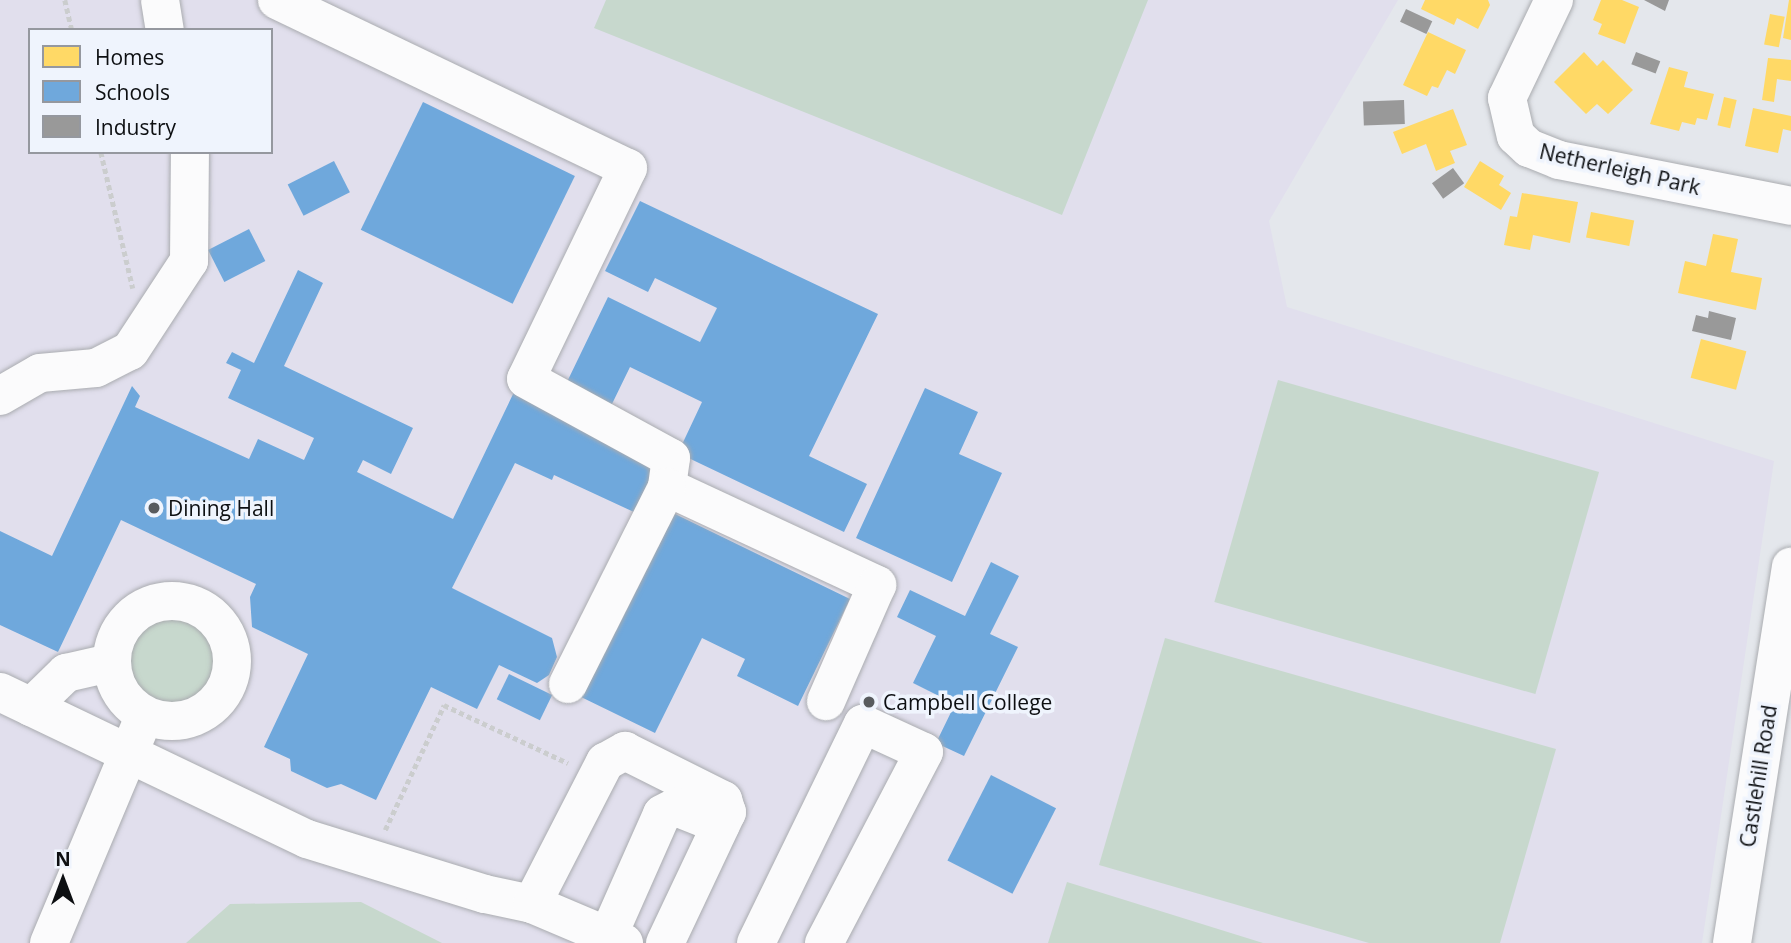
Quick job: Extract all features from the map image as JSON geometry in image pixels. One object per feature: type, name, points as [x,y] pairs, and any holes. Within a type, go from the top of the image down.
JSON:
[{"type":"street","points":[[160,0],[165,28]]},
{"type":"street","points":[[277,0],[628,167],[526,379],[671,458],[667,487],[568,684]]},
{"type":"street","name":"Netherleigh Park","points":[[1554,0],[1507,98],[1516,136],[1529,148],[1559,160],[1791,206]]},
{"type":"street","points":[[0,396],[40,373],[96,368],[130,351],[190,261],[190,154]]},
{"type":"street","points":[[667,487],[877,585],[826,701]]},
{"type":"street","name":"Castlehill Road","points":[[1732,943],[1777,743],[1791,567]]},
{"type":"street","points":[[187,603],[220,625],[232,662],[218,699],[185,720],[146,715],[118,689],[110,663],[119,632],[148,606],[187,603]]},
{"type":"street","points":[[15,700],[66,673],[110,663]]},
{"type":"street","points":[[15,700],[307,839],[532,904],[616,940],[662,814],[676,807],[721,825]]},
{"type":"street","points":[[49,943],[127,751],[146,715]]},
{"type":"street","points":[[756,943],[863,724],[924,752],[824,943]]},
{"type":"street","points":[[532,904],[605,762],[625,751],[723,800],[727,812],[665,943]]},
{"type":"path","points":[[65,0],[72,28]]},
{"type":"path","points":[[101,154],[144,331]]},
{"type":"path","points":[[371,859],[444,705],[580,769],[595,782]]},
{"type":"shaded area","name":"Campbell College","points":[[0,0],[1398,0],[1269,221],[1287,307],[1774,461],[1702,943],[0,943]]},
{"type":"green space","points":[[606,0],[1148,0],[1062,215],[594,28]]},
{"type":"green space","points":[[1278,380],[1599,472],[1535,694],[1214,602]]},
{"type":"green space","points":[[174,614],[191,618],[206,627],[215,642],[219,659],[215,676],[206,691],[191,700],[174,704],[157,700],[142,691],[133,676],[129,659],[133,642],[142,627],[157,618]]},
{"type":"green space","points":[[1165,638],[1556,749],[1500,943],[1369,943],[1099,865]]},
{"type":"green space","points":[[1067,882],[1263,943],[1048,943]]},
{"type":"green space","points":[[361,902],[442,943],[186,943],[230,904]]},
{"type":"building: Homes","points":[[1425,0],[1488,0],[1490,5],[1478,29],[1457,18],[1454,25],[1421,9]]},
{"type":"building: Homes","points":[[1601,0],[1622,0],[1639,7],[1625,44],[1598,34],[1602,24],[1593,20]]},
{"type":"building: Homes","points":[[1791,0],[1791,40],[1783,38]]},
{"type":"building: Homes","points":[[1770,14],[1785,17],[1779,47],[1764,44]]},
{"type":"building: Homes","points":[[1428,32],[1466,50],[1455,74],[1447,70],[1438,88],[1432,86],[1427,96],[1403,85]]},
{"type":"building: Homes","points":[[1584,52],[1597,66],[1603,60],[1633,90],[1608,114],[1597,104],[1586,114],[1554,82]]},
{"type":"building: Homes","points":[[1768,58],[1791,60],[1791,81],[1777,79],[1774,102],[1762,100]]},
{"type":"building: Homes","points":[[1669,67],[1688,72],[1684,87],[1714,94],[1707,120],[1697,118],[1695,125],[1682,122],[1679,131],[1650,124]]},
{"type":"building: Homes","points":[[1724,97],[1737,100],[1730,128],[1717,125]]},
{"type":"building: Homes","points":[[1753,108],[1791,116],[1791,131],[1783,129],[1778,153],[1745,146]]},
{"type":"building: Homes","points":[[1453,109],[1467,145],[1450,151],[1455,163],[1436,171],[1426,144],[1402,154],[1393,132]]},
{"type":"building: Homes","points":[[1480,161],[1504,176],[1499,185],[1511,193],[1501,210],[1464,187]]},
{"type":"building: Homes","points":[[1522,193],[1578,202],[1570,243],[1533,235],[1530,250],[1504,245],[1510,216],[1517,217]]},
{"type":"building: Homes","points":[[1591,212],[1634,220],[1629,246],[1586,238]]},
{"type":"building: Homes","points":[[1713,234],[1738,239],[1731,272],[1762,278],[1756,310],[1678,293],[1685,261],[1706,266]]},
{"type":"building: Homes","points":[[1701,339],[1746,351],[1736,390],[1691,378]]},
{"type":"building: Schools","points":[[423,102],[575,176],[513,304],[361,230]]},
{"type":"building: Schools","points":[[334,161],[350,192],[304,216],[288,185]]},
{"type":"building: Schools","points":[[640,201],[878,314],[809,456],[867,484],[844,532],[678,453],[702,402],[630,367],[611,406],[566,384],[608,297],[700,342],[717,308],[655,278],[648,292],[605,271]]},
{"type":"building: Schools","points":[[249,229],[265,261],[224,282],[208,250]]},
{"type":"building: Schools","points":[[298,270],[323,283],[284,366],[413,428],[391,474],[363,460],[357,472],[453,519],[515,390],[658,464],[636,513],[554,475],[552,480],[515,463],[452,588],[552,638],[557,657],[549,675],[537,683],[499,665],[477,709],[431,687],[376,800],[341,784],[327,788],[291,771],[290,759],[264,747],[308,654],[252,627],[250,597],[256,584],[121,520],[58,652],[0,625],[0,531],[52,556],[132,386],[140,396],[135,407],[249,459],[258,439],[304,460],[314,438],[228,398],[241,370],[226,363],[232,352],[254,363]]},
{"type":"building: Schools","points":[[925,388],[978,412],[959,454],[1002,473],[952,582],[856,538]]},
{"type":"building: Schools","points":[[671,512],[850,599],[798,706],[737,676],[745,659],[702,638],[655,733],[581,697]]},
{"type":"building: Schools","points":[[991,562],[1019,576],[990,634],[1018,647],[964,756],[936,743],[955,704],[913,683],[936,636],[897,617],[910,590],[965,616]]},
{"type":"building: Schools","points":[[509,674],[552,695],[540,720],[497,699]]},
{"type":"building: Schools","points":[[991,775],[1056,808],[1012,894],[947,861]]},
{"type":"building: Industry","points":[[1644,0],[1669,0],[1665,11]]},
{"type":"building: Industry","points":[[1406,9],[1432,21],[1426,34],[1400,22]]},
{"type":"building: Industry","points":[[1636,52],[1660,61],[1656,73],[1631,64]]},
{"type":"building: Industry","points":[[1404,100],[1405,124],[1364,125],[1363,101]]},
{"type":"building: Industry","points":[[1453,168],[1464,183],[1443,199],[1432,183]]},
{"type":"building: Industry","points":[[1709,311],[1736,318],[1731,340],[1692,331],[1696,315],[1708,318]]},
{"type":"place","name":"Dining Hall","points":[[154,508]]},
{"type":"place","name":"Campbell College","points":[[869,702]]}]
